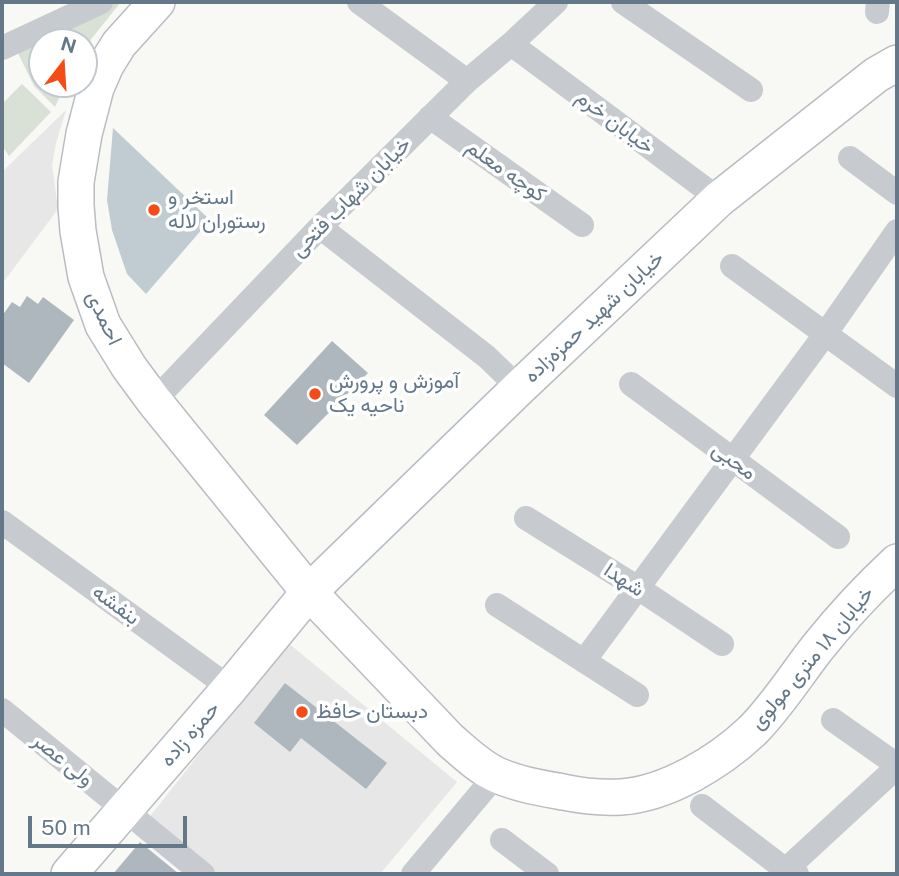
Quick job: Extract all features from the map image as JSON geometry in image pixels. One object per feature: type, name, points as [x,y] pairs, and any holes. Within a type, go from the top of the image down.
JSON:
[{"type":"street","points":[[2,48],[100,2]]},
{"type":"street","name":"احمدی","points":[[157,2],[119,44],[96,88],[76,182],[78,231],[86,277],[103,325],[129,367],[309,592]]},
{"type":"street","points":[[359,2],[467,81]]},
{"type":"street","name":"خیابان شهاب فتحی","points":[[154,401],[320,227],[430,117],[556,2]]},
{"type":"street","points":[[623,2],[751,90]]},
{"type":"street","name":"خیابان خرم","points":[[511,44],[719,199]]},
{"type":"street","name":"خیابان شهید حمزه‌زاده","points":[[309,592],[719,199],[876,75],[897,63]]},
{"type":"street","name":"کوچه معلم","points":[[430,117],[582,225]]},
{"type":"street","points":[[850,159],[897,193]]},
{"type":"street","points":[[320,227],[487,357],[519,388]]},
{"type":"street","points":[[584,661],[826,333],[897,231]]},
{"type":"street","points":[[732,266],[897,386]]},
{"type":"street","name":"محبی","points":[[631,384],[838,537]]},
{"type":"street","name":"شهدا","points":[[526,518],[722,644]]},
{"type":"street","name":"بنفشه","points":[[2,522],[230,688]]},
{"type":"street","name":"خیابان ۱۸ متری مولوی","points":[[309,592],[450,740],[473,760],[496,775],[537,787],[584,796],[621,797],[656,790],[688,776],[752,731],[819,646],[878,579],[897,562]]},
{"type":"street","name":"حمزه زاده","points":[[69,874],[309,592]]},
{"type":"street","points":[[497,605],[637,695]]},
{"type":"street","name":"ولی عصر","points":[[2,710],[203,874]]},
{"type":"street","points":[[702,806],[788,873],[897,766],[833,720]]},
{"type":"street","points":[[413,874],[496,775]]},
{"type":"street","points":[[502,840],[547,874]]},
{"type":"shaded area","points":[[108,2],[121,2],[98,31],[98,28],[57,28]]},
{"type":"shaded area","points":[[28,43],[28,74],[16,49]]},
{"type":"shaded area","points":[[22,84],[28,90],[28,98],[36,98],[51,112],[9,156],[2,146],[2,104]]},
{"type":"shaded area","points":[[46,98],[59,98],[55,107]]},
{"type":"shaded area","points":[[66,110],[52,165],[58,209],[2,284],[2,172]]},
{"type":"shaded area","name":"استخر و رستوران لاله","points":[[113,128],[210,220],[146,294],[127,274],[112,230],[107,200]]},
{"type":"shaded area","name":"دبستان حافظ","points":[[287,642],[457,782],[380,874],[213,874],[148,819]]},
{"type":"building","points":[[27,296],[38,304],[43,297],[74,320],[29,383],[2,363],[2,316],[12,302],[20,307]]},
{"type":"building","name":"آموزش و پرورش ناحیه یک","points":[[332,341],[368,373],[297,445],[264,415]]},
{"type":"building","points":[[285,683],[387,763],[366,789],[301,738],[290,752],[254,723]]},
{"type":"building","points":[[140,842],[179,874],[113,874]]},
{"type":"place","name":"استخر و رستوران لاله","points":[[154,210]]},
{"type":"place","name":"آموزش و پرورش ناحیه یک","points":[[315,394]]},
{"type":"place","name":"دبستان حافظ","points":[[302,712]]}]
